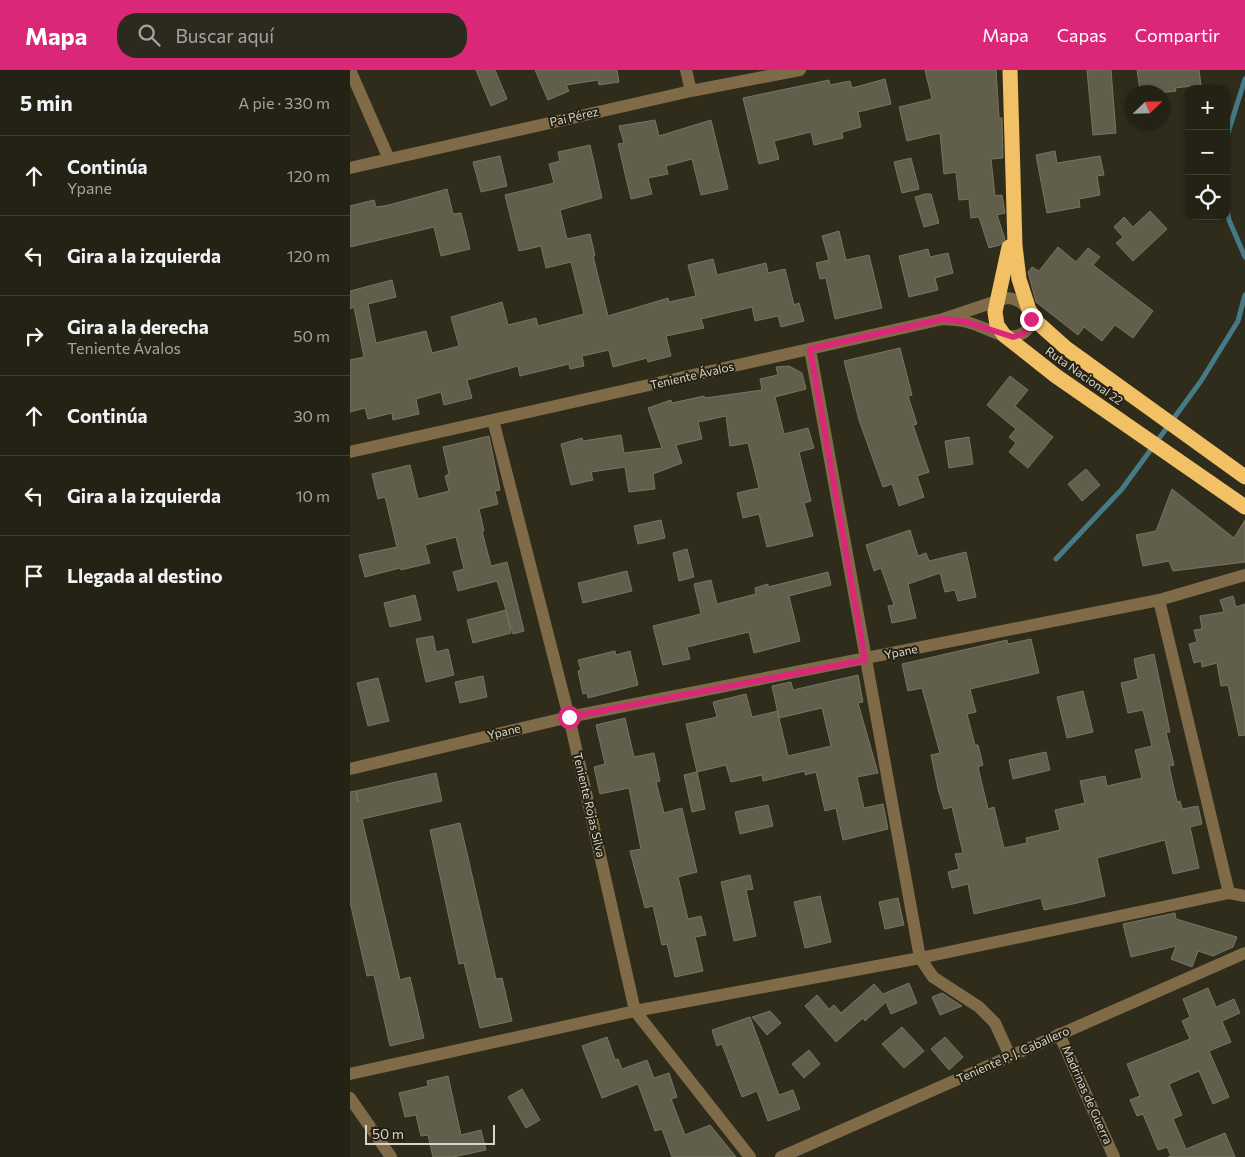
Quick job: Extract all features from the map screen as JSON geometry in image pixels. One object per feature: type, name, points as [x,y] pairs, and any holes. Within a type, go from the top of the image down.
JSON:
[{"type":"highway","name":"Ruta Nacional 22","points":[[1010,70],[1016,264],[1029,310],[1050,335],[1245,477]]},
{"type":"highway","name":"Ruta Nacional 22","points":[[1014,221],[1007,263],[997,300],[997,325],[1004,335],[1056,376],[1245,507]]},
{"type":"street","points":[[350,70],[389,159]]},
{"type":"street","points":[[686,70],[691,91]]},
{"type":"street","name":"Pai Pérez","points":[[350,168],[691,91],[800,70]]},
{"type":"street","name":"Teniente Ávalos","points":[[350,452],[943,319],[997,300],[1016,298],[1029,310]]},
{"type":"street","points":[[943,319],[967,322],[1013,337],[1022,334],[1028,328],[1031,319],[1029,310]]},
{"type":"street","points":[[810,349],[920,958],[933,977],[979,1007],[995,1023],[1010,1056]]},
{"type":"street","name":"Teniente Rojas Silva","points":[[493,420],[569,717],[635,1011],[750,1157]]},
{"type":"street","name":"Ypane","points":[[350,769],[569,717],[865,660],[1159,600],[1245,575]]},
{"type":"street","points":[[1159,600],[1229,893]]},
{"type":"street","points":[[350,1074],[635,1011],[920,958],[1229,893],[1245,896]]},
{"type":"street","name":"Teniente P. J. Caballero","points":[[781,1157],[1245,953]]},
{"type":"street","name":"Madrinas de Guerra","points":[[1059,1034],[1114,1157]]},
{"type":"street","points":[[350,1098],[391,1157]]},
{"type":"building","points":[[476,70],[495,70],[507,99],[491,106]]},
{"type":"building","points":[[535,70],[617,70],[619,82],[599,85],[598,80],[566,85],[569,91],[548,100]]},
{"type":"building","points":[[925,70],[996,70],[999,118],[1002,118],[1003,158],[991,159],[995,196],[1002,195],[1005,213],[997,215],[1005,239],[1000,245],[989,248],[979,217],[971,218],[969,199],[959,200],[956,172],[944,174],[940,133],[907,141],[899,107],[932,99]]},
{"type":"building","points":[[1087,70],[1111,70],[1116,133],[1093,135]]},
{"type":"building","points":[[1137,70],[1199,70],[1201,85],[1185,85],[1185,87],[1175,88],[1176,91],[1170,92],[1170,85],[1139,85]]},
{"type":"building","points":[[885,79],[891,104],[858,112],[861,127],[842,132],[843,138],[814,145],[811,132],[774,141],[779,159],[759,164],[743,98],[829,80],[830,85],[850,81],[852,88]]},
{"type":"building","points":[[655,120],[659,136],[711,120],[728,189],[701,195],[692,159],[666,166],[668,174],[648,178],[652,194],[631,199],[618,144],[624,143],[619,126]]},
{"type":"building","points":[[590,145],[602,198],[560,210],[567,239],[590,234],[595,256],[593,256],[608,316],[668,298],[669,302],[696,296],[688,265],[713,259],[717,275],[766,263],[768,273],[785,269],[794,305],[799,303],[804,321],[781,327],[778,316],[755,321],[752,307],[701,319],[704,328],[666,336],[671,356],[648,362],[647,358],[613,367],[609,350],[582,356],[584,366],[570,369],[569,364],[520,376],[518,366],[467,380],[472,398],[444,405],[441,392],[416,399],[419,414],[393,420],[392,413],[368,419],[365,408],[350,412],[350,360],[364,357],[354,307],[350,309],[350,291],[392,280],[396,297],[368,304],[376,343],[426,331],[432,353],[459,346],[451,317],[502,302],[508,325],[536,318],[538,326],[584,314],[571,262],[546,268],[541,246],[519,251],[505,195],[554,183],[549,164],[560,161],[558,152]]},
{"type":"building","points":[[1055,151],[1057,163],[1100,156],[1104,175],[1097,176],[1100,195],[1079,199],[1080,207],[1047,213],[1036,155]]},
{"type":"building","points":[[500,156],[507,186],[481,192],[473,162]]},
{"type":"building","points":[[911,158],[919,189],[902,193],[894,162]]},
{"type":"building","points":[[447,189],[453,214],[461,213],[470,249],[441,256],[434,227],[350,247],[350,206],[374,200],[376,207],[389,205]]},
{"type":"building","points":[[931,194],[939,223],[924,227],[915,197]]},
{"type":"building","points":[[1150,211],[1167,229],[1133,261],[1116,243],[1123,237],[1114,227],[1124,217],[1133,227]]},
{"type":"building","points":[[839,231],[846,260],[869,255],[882,308],[835,319],[826,278],[820,279],[816,263],[829,260],[822,236]]},
{"type":"building","points":[[1058,247],[1076,262],[1088,248],[1100,257],[1093,265],[1153,311],[1133,338],[1115,325],[1102,341],[1084,327],[1078,335],[1036,302],[1028,272],[1032,267],[1039,271]]},
{"type":"building","points":[[928,249],[930,257],[948,253],[953,273],[935,278],[938,290],[909,297],[899,256]]},
{"type":"building","points":[[900,348],[912,395],[908,396],[917,424],[913,425],[929,472],[917,476],[924,497],[899,506],[892,484],[883,487],[859,420],[844,361]]},
{"type":"building","points":[[789,366],[802,373],[806,389],[775,397],[784,434],[808,428],[814,448],[799,452],[811,501],[804,503],[813,536],[767,547],[759,514],[743,518],[737,493],[759,488],[748,443],[730,446],[726,416],[698,422],[702,439],[676,445],[682,463],[653,474],[655,489],[629,492],[625,467],[591,472],[593,480],[571,485],[561,444],[582,438],[583,441],[621,435],[624,453],[662,448],[648,408],[671,400],[672,403],[704,396],[705,398],[762,390],[760,379],[778,375],[776,367]]},
{"type":"building","points":[[1010,376],[1028,390],[1015,406],[1053,437],[1028,468],[1009,452],[1016,443],[1009,437],[1016,429],[987,405]]},
{"type":"building","points":[[489,436],[500,490],[495,491],[498,504],[479,509],[484,531],[482,531],[491,566],[507,562],[524,631],[513,634],[506,611],[511,633],[473,643],[467,620],[506,610],[497,581],[458,591],[453,572],[464,569],[456,537],[425,545],[430,563],[365,577],[359,555],[397,547],[385,497],[378,499],[372,474],[410,465],[418,499],[449,491],[445,476],[449,474],[443,447]]},
{"type":"building","points":[[969,437],[973,464],[949,468],[945,441]]},
{"type":"building","points":[[1086,469],[1100,485],[1082,501],[1068,484]]},
{"type":"building","points":[[1172,489],[1234,538],[1245,520],[1245,562],[1173,571],[1169,561],[1143,566],[1136,535],[1156,531]]},
{"type":"building","points":[[661,520],[665,538],[638,544],[634,526]]},
{"type":"building","points":[[910,530],[918,556],[926,553],[929,561],[966,552],[976,597],[958,601],[955,590],[945,592],[940,573],[908,584],[916,618],[892,623],[888,606],[894,605],[881,568],[874,571],[866,545]]},
{"type":"building","points":[[687,549],[694,577],[679,581],[673,553]]},
{"type":"building","points":[[627,571],[632,591],[583,603],[578,583]]},
{"type":"building","points":[[828,572],[831,585],[789,596],[800,641],[754,653],[749,632],[687,647],[690,659],[663,665],[653,626],[701,614],[694,584],[711,580],[717,604],[756,594],[755,588],[768,584],[768,587]]},
{"type":"building","points":[[415,595],[421,620],[390,627],[384,603]]},
{"type":"building","points":[[1233,596],[1236,607],[1245,604],[1245,735],[1239,736],[1228,685],[1221,686],[1217,663],[1202,667],[1201,661],[1194,663],[1189,644],[1197,642],[1194,630],[1202,629],[1200,616],[1224,612],[1220,600]]},
{"type":"building","points":[[433,636],[436,652],[448,649],[454,675],[426,682],[416,639]]},
{"type":"building","points":[[1031,639],[1039,673],[970,689],[976,712],[967,714],[975,745],[978,745],[983,765],[978,767],[988,809],[994,807],[1004,848],[1027,843],[1026,838],[1060,830],[1055,810],[1085,803],[1080,781],[1105,776],[1107,786],[1142,778],[1135,750],[1152,746],[1143,710],[1128,713],[1121,683],[1138,679],[1134,659],[1154,654],[1170,732],[1166,732],[1174,765],[1169,766],[1177,802],[1180,801],[1182,809],[1198,806],[1202,824],[1190,827],[1199,868],[1173,874],[1165,840],[1097,858],[1105,896],[1077,903],[1044,910],[1041,898],[974,914],[968,884],[952,888],[948,872],[959,869],[955,854],[963,853],[952,807],[944,809],[938,789],[931,755],[940,753],[922,688],[908,691],[902,664],[1007,640],[1008,644]]},
{"type":"building","points":[[615,651],[616,655],[630,651],[638,685],[588,698],[587,693],[583,694],[578,671],[581,670],[578,660]]},
{"type":"building","points":[[858,675],[863,702],[858,703],[878,773],[857,777],[864,808],[883,804],[888,829],[843,840],[836,808],[825,811],[816,772],[805,775],[805,771],[763,781],[762,775],[731,782],[726,765],[697,772],[686,724],[717,717],[713,702],[746,694],[752,717],[777,711],[772,686],[791,682],[793,690]],"holes":[[[822,708],[831,746],[788,756],[779,718]]]},
{"type":"building","points":[[483,676],[487,697],[460,703],[455,682]]},
{"type":"building","points":[[378,678],[389,721],[368,726],[357,683]]},
{"type":"building","points":[[1083,691],[1093,732],[1067,738],[1057,697]]},
{"type":"building","points":[[625,718],[634,757],[654,753],[660,781],[656,782],[664,813],[682,808],[697,872],[678,877],[688,919],[701,916],[706,935],[695,937],[703,971],[675,977],[667,944],[662,945],[653,906],[645,908],[630,851],[641,849],[629,788],[600,794],[594,767],[605,764],[596,725]]},
{"type":"building","points":[[1046,752],[1050,770],[1013,779],[1009,760]]},
{"type":"building","points":[[697,772],[705,809],[692,812],[684,775]]},
{"type":"building","points":[[436,773],[442,801],[362,819],[400,980],[410,977],[424,1038],[390,1046],[374,975],[367,976],[350,902],[350,792]]},
{"type":"building","points":[[768,805],[773,826],[740,834],[735,812]]},
{"type":"building","points":[[460,823],[496,979],[502,978],[512,1021],[480,1028],[464,963],[459,964],[430,830]]},
{"type":"building","points":[[750,875],[753,889],[746,890],[756,936],[734,941],[721,882]]},
{"type":"building","points":[[820,896],[831,942],[805,948],[794,902]]},
{"type":"building","points":[[898,898],[904,925],[885,929],[879,902]]},
{"type":"building","points":[[1175,913],[1176,919],[1237,937],[1233,947],[1213,956],[1198,951],[1192,967],[1171,959],[1176,946],[1131,957],[1123,924]]},
{"type":"building","points":[[909,983],[917,1003],[891,1014],[886,1002],[865,1021],[863,1018],[836,1042],[805,1006],[817,995],[829,1009],[834,1005],[841,1013],[874,984],[883,994]]},
{"type":"building","points":[[1208,988],[1216,1007],[1234,999],[1240,1013],[1222,1021],[1231,1042],[1209,1051],[1229,1097],[1213,1104],[1199,1071],[1169,1084],[1182,1115],[1173,1119],[1186,1149],[1225,1133],[1235,1157],[1168,1157],[1171,1156],[1167,1147],[1158,1150],[1143,1114],[1137,1116],[1130,1100],[1140,1096],[1127,1064],[1190,1039],[1182,1021],[1190,1017],[1183,999]]},
{"type":"building","points":[[942,993],[962,1006],[940,1015],[932,997]]},
{"type":"building","points":[[770,1011],[781,1023],[767,1035],[752,1017]]},
{"type":"building","points":[[750,1017],[779,1095],[793,1090],[800,1109],[768,1121],[757,1091],[742,1097],[722,1044],[717,1046],[712,1030]]},
{"type":"building","points":[[902,1027],[924,1051],[904,1068],[882,1044]]},
{"type":"building","points":[[607,1037],[615,1060],[618,1059],[622,1069],[647,1060],[654,1078],[669,1073],[677,1097],[671,1099],[685,1135],[710,1125],[736,1157],[672,1157],[662,1129],[655,1131],[638,1084],[602,1098],[582,1046]]},
{"type":"building","points":[[945,1037],[963,1057],[949,1070],[931,1049]]},
{"type":"building","points":[[809,1050],[820,1064],[804,1078],[792,1064]]},
{"type":"building","points":[[448,1076],[461,1135],[481,1130],[486,1150],[453,1157],[433,1157],[428,1135],[421,1136],[416,1115],[405,1117],[399,1093],[428,1086],[427,1081]]},
{"type":"building","points":[[522,1089],[540,1120],[526,1128],[508,1097]]},
{"type":"waterway","points":[[1229,130],[1245,79]]},
{"type":"waterway","points":[[1229,220],[1245,257]]},
{"type":"waterway","points":[[1056,559],[1122,489],[1201,381],[1238,321],[1245,295]]},
{"type":"route","points":[[569,717],[865,660],[810,349],[943,319],[967,322],[1013,337],[1022,334],[1028,328],[1031,319]]}]
